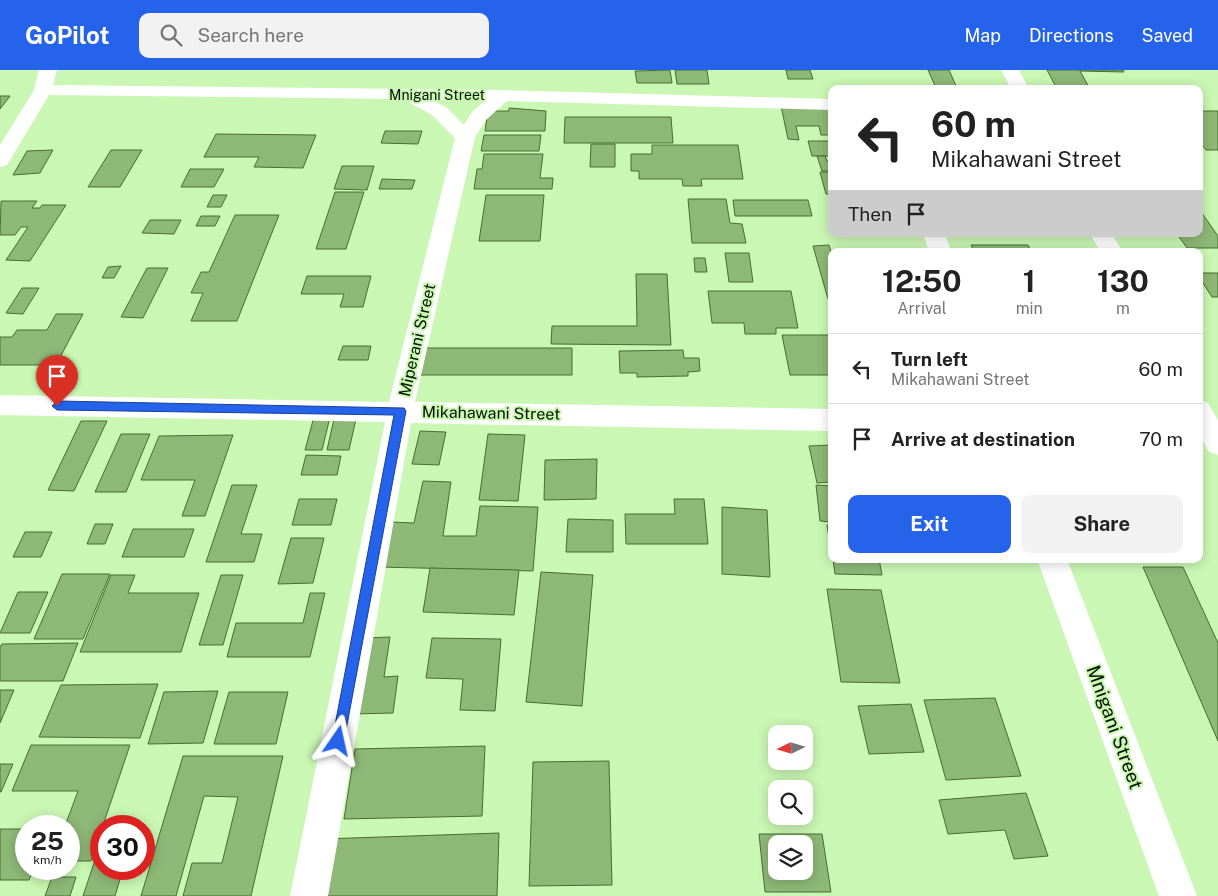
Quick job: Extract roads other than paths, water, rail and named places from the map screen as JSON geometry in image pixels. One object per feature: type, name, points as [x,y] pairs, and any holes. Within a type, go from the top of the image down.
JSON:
[{"type":"street","points":[[0,161],[43,90],[48,70]]},
{"type":"street","points":[[1010,70],[1018,85]]},
{"type":"street","name":"Mnigani Street","points":[[43,90],[502,95],[828,104]]},
{"type":"street","points":[[409,95],[439,111],[464,137]]},
{"type":"street","name":"Miperani Street","points":[[309,896],[400,411],[464,137],[480,116],[502,95]]},
{"type":"street","name":"Mikahawani Street","points":[[0,405],[828,420]]},
{"type":"street","points":[[1203,417],[1218,444]]},
{"type":"street","name":"Mnigani Street","points":[[1053,563],[1178,896]]}]
